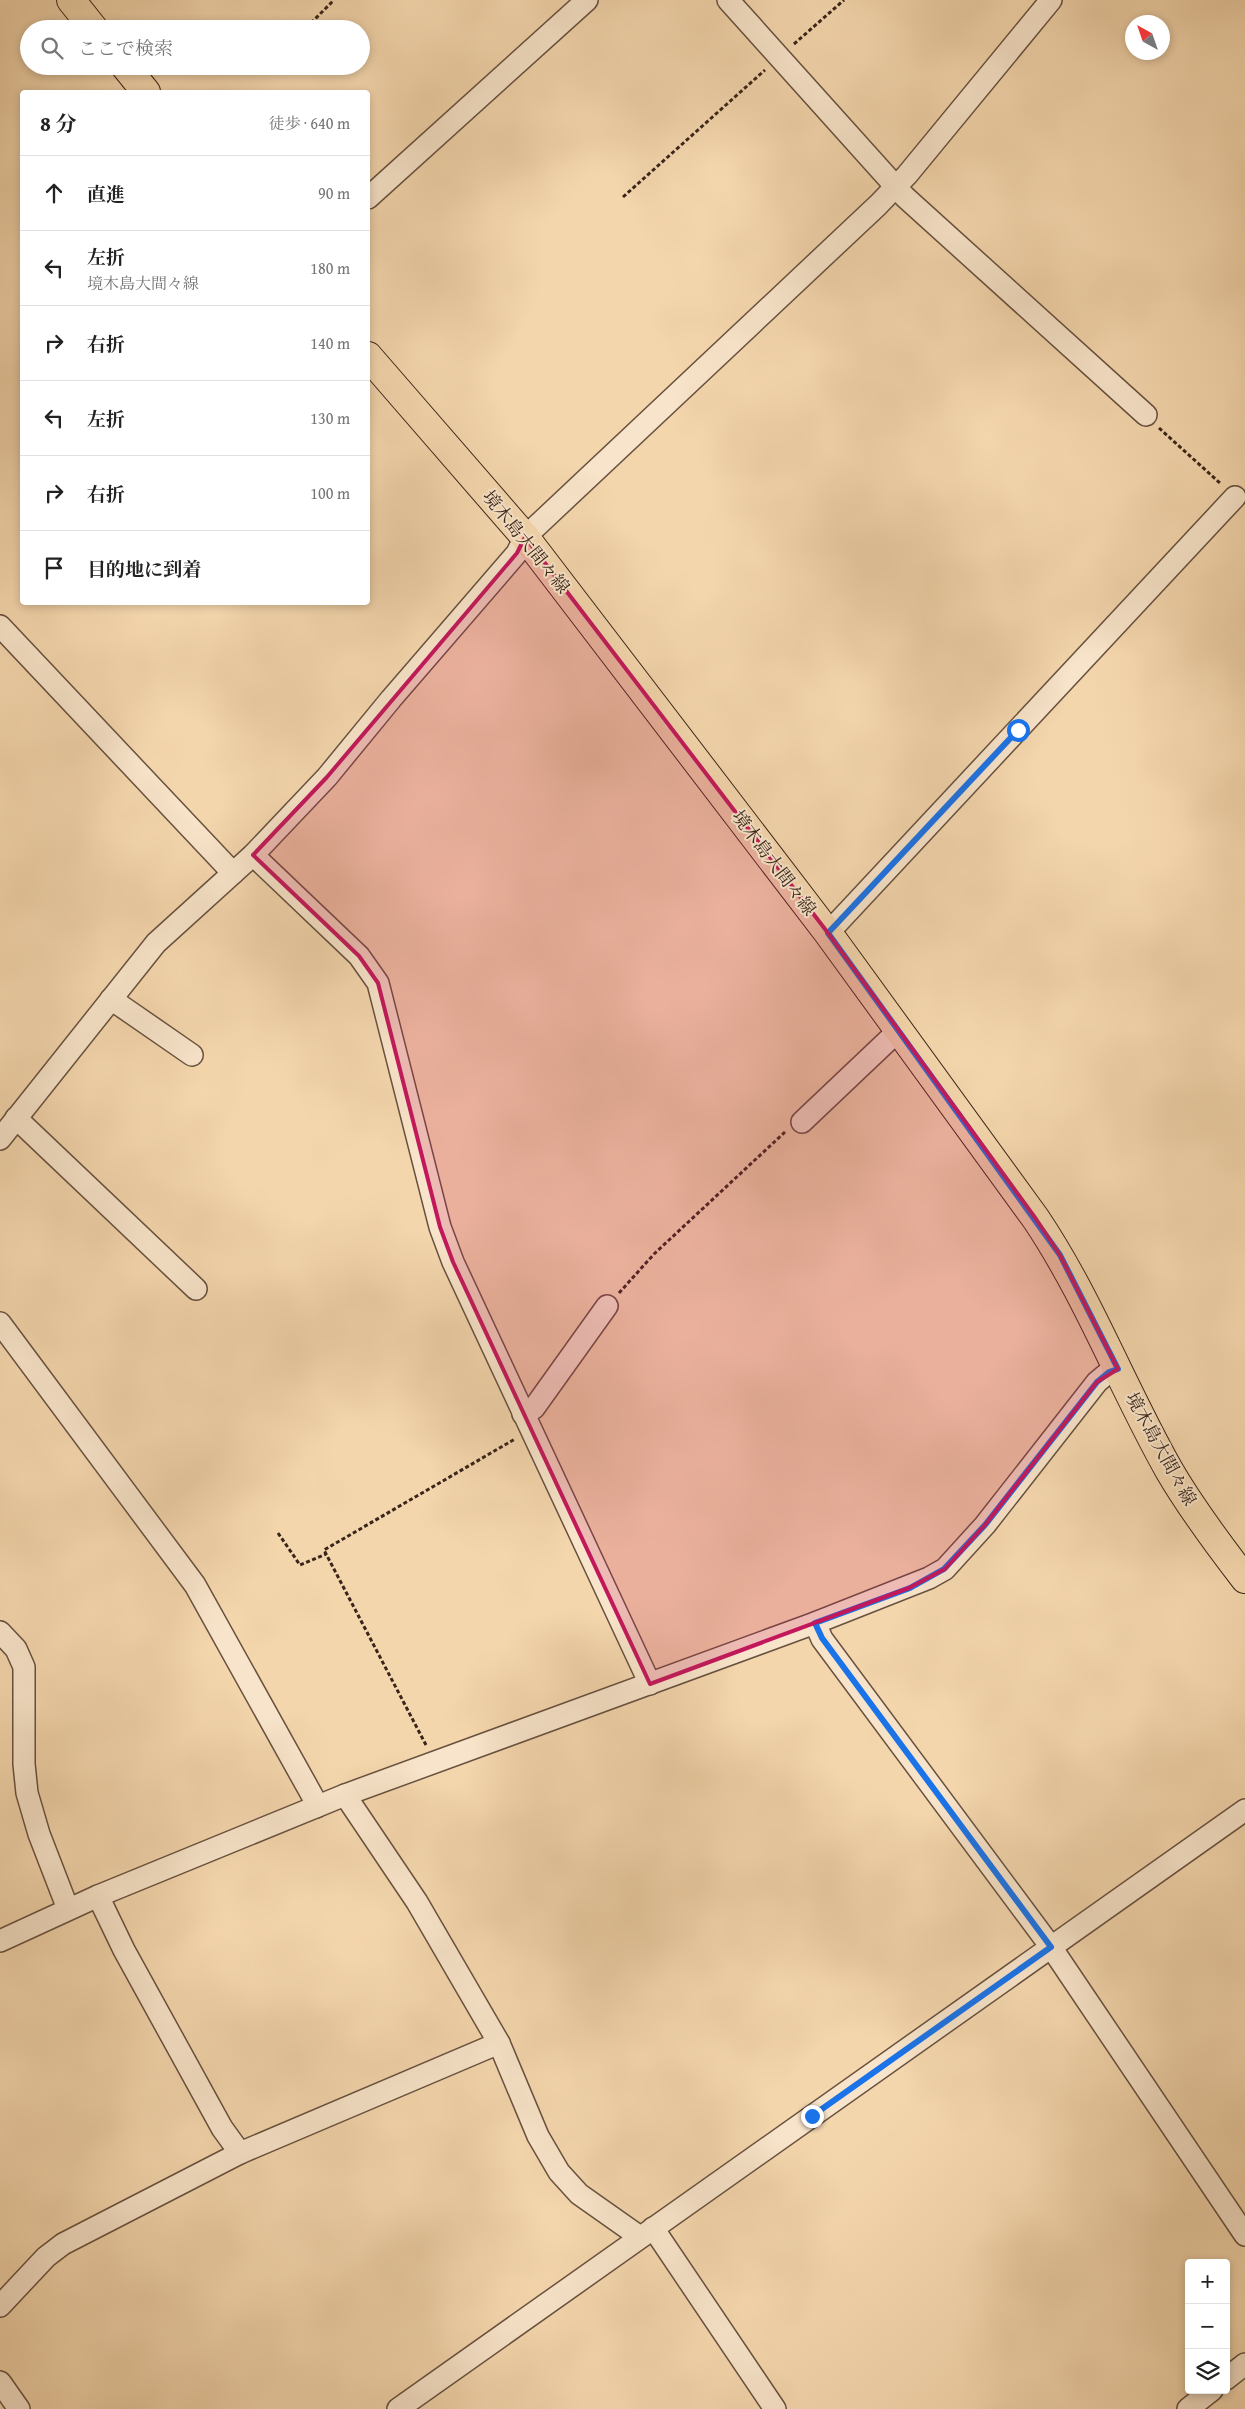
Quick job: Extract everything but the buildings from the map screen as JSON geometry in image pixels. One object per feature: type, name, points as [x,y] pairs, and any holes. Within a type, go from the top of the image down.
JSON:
[{"type":"main road","points":[[71,0],[87,20]]},
{"type":"main road","points":[[132,75],[144,90]]},
{"type":"main road","name":"境木島大間々線","points":[[370,358],[525,537],[828,933],[899,1030],[1060,1255],[1169,1470],[1194,1510],[1245,1578]]},
{"type":"street","points":[[370,196],[586,0]]},
{"type":"street","points":[[728,0],[896,187],[1146,416]]},
{"type":"street","points":[[0,1139],[173,926],[253,855],[327,777],[391,699],[517,553],[525,537],[896,187],[1051,0]]},
{"type":"street","points":[[828,933],[1235,497]]},
{"type":"street","points":[[0,626],[233,873]]},
{"type":"street","points":[[253,855],[359,956],[378,983],[440,1227],[527,1422],[650,1684]]},
{"type":"street","points":[[112,999],[192,1055]]},
{"type":"street","points":[[802,1122],[899,1030]]},
{"type":"street","points":[[16,1118],[196,1290]]},
{"type":"street","points":[[527,1422],[534,1408],[607,1306]]},
{"type":"street","points":[[0,1323],[195,1585],[313,1797],[316,1806]]},
{"type":"street","points":[[0,1941],[98,1896],[316,1806],[910,1588],[944,1569],[985,1525],[1097,1382],[1109,1372],[1118,1369]]},
{"type":"street","points":[[815,1623],[822,1638],[1051,1947],[1245,2235]]},
{"type":"street","points":[[0,1632],[16,1649],[24,1667],[24,1764],[27,1793],[39,1834],[68,1910]]},
{"type":"street","points":[[345,1795],[417,1902],[499,2043],[538,2136],[559,2172],[580,2194],[647,2233],[775,2409]]},
{"type":"street","points":[[398,2409],[1245,1810]]},
{"type":"street","points":[[98,1896],[124,1950],[222,2128],[240,2153]]},
{"type":"street","points":[[0,2306],[46,2257],[63,2244],[240,2153],[499,2043]]},
{"type":"street","points":[[1230,2376],[1245,2364]]},
{"type":"street","points":[[0,2382],[19,2409]]},
{"type":"street","points":[[1188,2409],[1207,2394]]},
{"type":"path","points":[[314,20],[334,0]]},
{"type":"path","points":[[623,197],[844,0]]},
{"type":"path","points":[[1146,416],[1235,497]]},
{"type":"path","points":[[607,1306],[654,1254],[790,1127],[802,1122]]},
{"type":"path","points":[[435,1762],[324,1550],[527,1422]]},
{"type":"path","points":[[278,1533],[300,1565],[326,1554]]},
{"type":"highlighted area","points":[[525,537],[828,933],[1036,1219],[1060,1255],[1118,1369],[1097,1382],[985,1525],[945,1569],[909,1588],[650,1684],[453,1262],[440,1227],[378,983],[359,956],[253,855],[327,777],[517,553]]},
{"type":"route","points":[[812,2116],[1051,1947],[822,1638],[815,1623],[910,1588],[944,1569],[985,1525],[1097,1382],[1109,1372],[1118,1369],[1079,1289],[1060,1255],[1036,1219],[828,933],[1018,730]]}]
